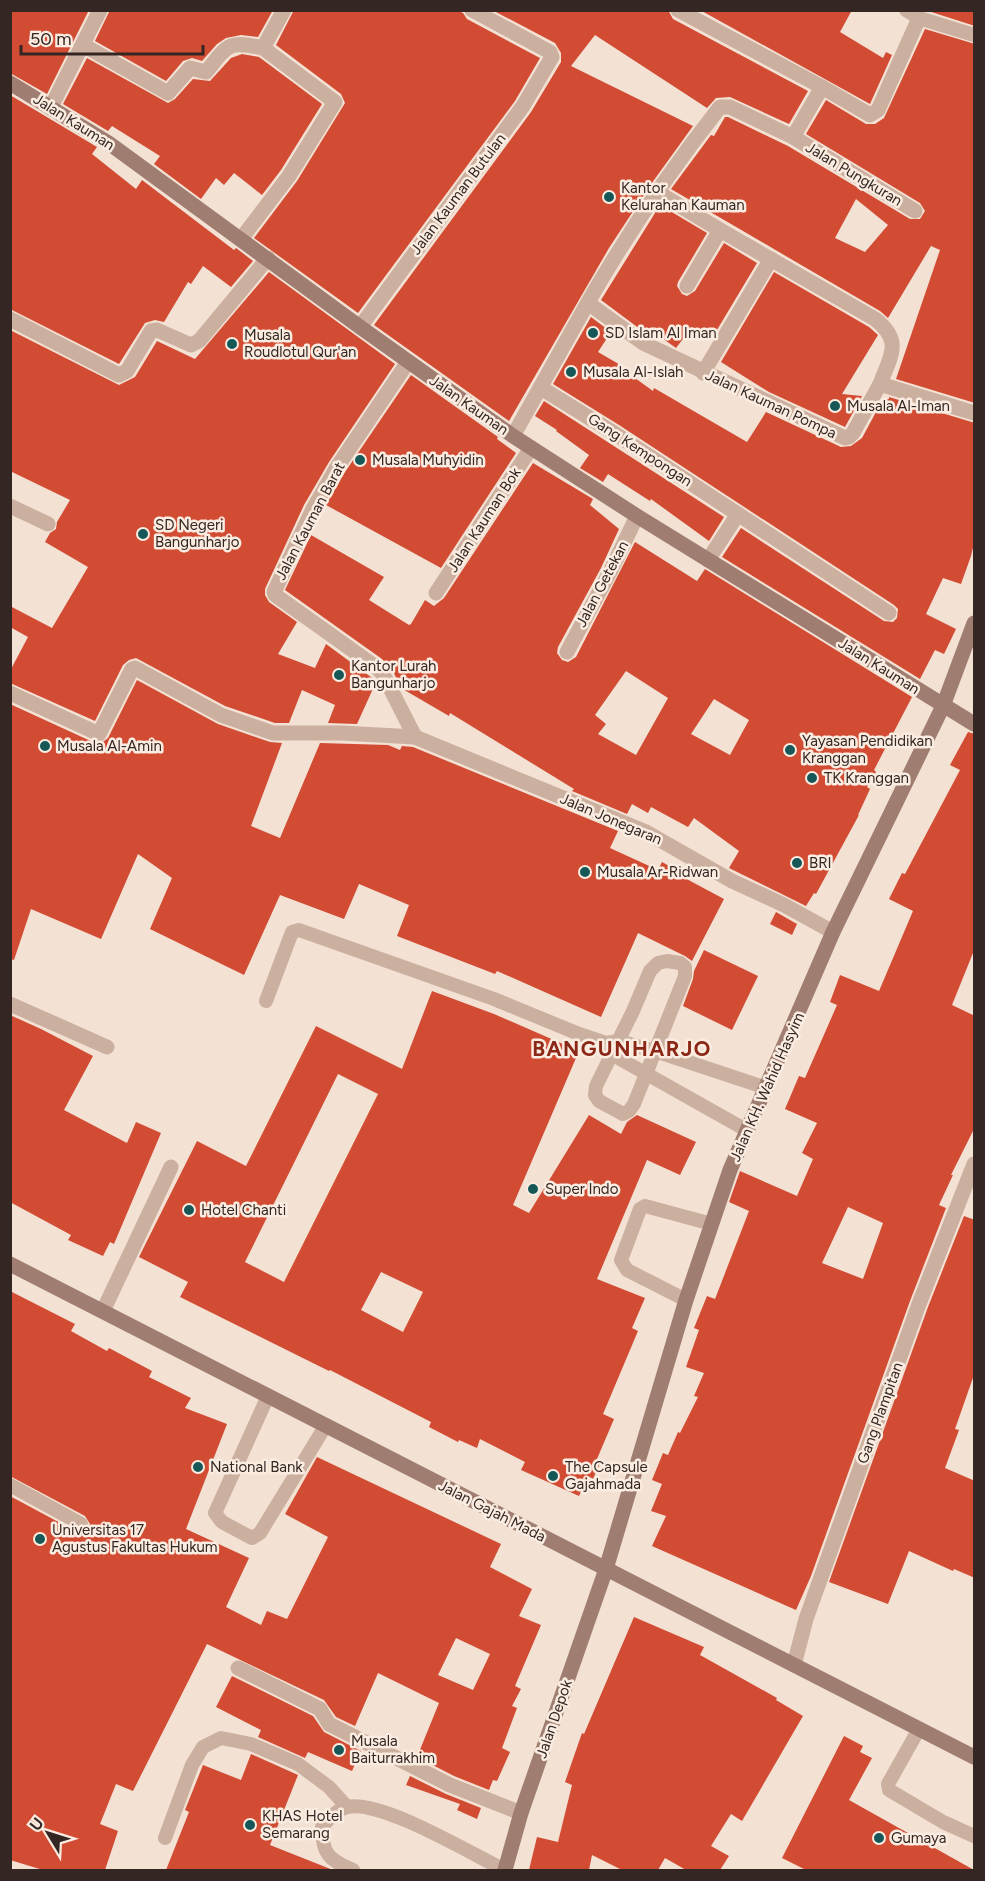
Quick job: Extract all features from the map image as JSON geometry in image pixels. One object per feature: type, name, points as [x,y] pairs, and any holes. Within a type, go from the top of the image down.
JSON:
[{"type":"street","points":[[51,107],[100,10]]},
{"type":"street","points":[[263,48],[284,10]]},
{"type":"street","name":"Jalan Kauman Butulan","points":[[360,327],[523,106],[552,57],[550,52],[472,10]]},
{"type":"street","points":[[678,10],[822,87],[867,114],[873,114],[878,110],[913,14]]},
{"type":"street","points":[[83,45],[168,93],[191,68],[206,72],[226,48],[240,43],[263,48],[335,102],[289,176],[241,238]]},
{"type":"street","name":"Jalan Kauman","points":[[10,83],[110,144],[408,362],[531,448],[975,724]]},
{"type":"street","points":[[513,436],[588,303],[657,192],[720,107],[724,105],[730,107],[793,136],[822,87]]},
{"type":"street","name":"Jalan Pungkuran","points":[[793,136],[915,211]]},
{"type":"street","points":[[657,192],[885,326],[891,334],[893,344],[892,353],[880,384],[975,413]]},
{"type":"street","points":[[687,286],[720,230]]},
{"type":"street","points":[[10,319],[119,375],[127,371],[151,331],[157,330],[192,345],[196,344],[268,258]]},
{"type":"street","points":[[703,373],[771,260]]},
{"type":"street","name":"Jalan Kauman Pompa","points":[[588,303],[643,343],[845,438],[853,433],[880,384]]},
{"type":"street","name":"Jalan Kauman Barat","points":[[408,362],[337,467],[314,508],[274,595],[383,674],[415,737]]},
{"type":"street","name":"Gang Kempongan","points":[[541,388],[889,613]]},
{"type":"street","name":"Jalan Kauman Bok","points":[[436,593],[531,448]]},
{"type":"street","points":[[10,506],[48,524]]},
{"type":"street","points":[[708,560],[738,514]]},
{"type":"street","name":"Jalan Getekan","points":[[567,651],[610,572],[637,516]]},
{"type":"street","name":"Jalan KH. Wahid Hasyim","points":[[606,1569],[686,1300],[730,1170],[833,932],[943,706],[975,623]]},
{"type":"street","name":"Jalan Jonegaran","points":[[10,693],[97,734],[101,733],[132,669],[138,669],[176,692],[222,715],[273,733],[342,733],[415,737],[646,832],[732,881],[784,905],[833,932]]},
{"type":"street","points":[[10,1004],[107,1047]]},
{"type":"street","name":"Gang Plampitan","points":[[794,1665],[806,1619],[918,1304],[975,1164]]},
{"type":"street","points":[[103,1311],[171,1167]]},
{"type":"street","name":"Jalan Gajah Mada","points":[[10,1263],[975,1757]]},
{"type":"street","name":"Jalan Depok","points":[[505,1870],[521,1813],[606,1569]]},
{"type":"street","points":[[238,1668],[320,1709],[329,1724],[450,1785],[521,1813]]},
{"type":"lane","points":[[913,14],[975,36]]},
{"type":"lane","points":[[266,1001],[292,932],[299,930],[494,999],[613,1046],[655,1051],[766,1088]]},
{"type":"lane","points":[[667,961],[680,963],[685,967],[685,976],[647,1074],[629,1111],[623,1114],[599,1101],[595,1095],[596,1086],[613,1046],[650,971],[658,963],[667,961]]},
{"type":"lane","points":[[613,1046],[647,1074],[747,1131]]},
{"type":"lane","points":[[686,1300],[627,1270],[621,1260],[640,1209],[645,1206],[712,1224]]},
{"type":"lane","points":[[268,1396],[215,1513],[222,1522],[252,1538],[260,1533],[326,1425]]},
{"type":"lane","points":[[10,1485],[81,1524]]},
{"type":"lane","points":[[919,1729],[888,1784],[889,1790],[943,1822],[975,1836]]},
{"type":"lane","points":[[165,1838],[192,1765],[203,1747],[221,1738],[251,1744],[298,1764],[329,1787],[347,1807]]},
{"type":"lane","points":[[352,1870],[336,1863],[322,1846],[322,1827],[333,1814],[347,1807],[372,1808],[409,1821],[505,1870]]},
{"type":"building","points":[[10,10],[89,10],[47,94],[10,73]]},
{"type":"building","points":[[110,10],[273,10],[258,37],[241,35],[226,38],[217,44],[202,61],[192,58],[183,61],[166,81],[95,41]]},
{"type":"building","points":[[294,10],[457,10],[467,19],[540,58],[515,101],[358,313],[254,238],[297,181],[345,103],[341,94],[276,45]]},
{"type":"building","points":[[668,10],[673,19],[808,91],[789,124],[730,97],[716,98],[707,108],[595,35],[571,66],[693,126],[609,248],[509,421],[374,325],[531,112],[561,62],[561,53],[555,43],[494,11]]},
{"type":"building","points":[[700,10],[852,10],[840,32],[883,58],[886,52],[892,55],[870,104]]},
{"type":"building","points":[[925,10],[975,10],[975,26]]},
{"type":"building","points":[[925,29],[975,44],[975,403],[896,379],[940,250],[931,246],[888,318],[880,311],[671,189],[711,135],[714,136],[725,117],[728,117],[788,146],[910,219],[920,219],[925,211],[920,203],[806,134],[826,100],[866,124],[875,124],[884,118]],"holes":[[[856,199],[888,225],[865,252],[835,238]]]},
{"type":"building","points":[[242,54],[259,57],[322,104],[281,170],[262,195],[234,173],[224,185],[216,178],[201,199],[154,164],[160,156],[112,126],[108,131],[63,104],[87,58],[168,103],[175,99],[193,79],[210,81],[231,58]]},
{"type":"building","points":[[10,95],[97,147],[92,154],[136,189],[142,180],[234,250],[236,248],[253,261],[231,287],[203,266],[191,284],[188,282],[164,322],[155,320],[145,323],[119,364],[10,309]]},
{"type":"building","points":[[660,205],[707,233],[678,282],[677,286],[682,294],[687,296],[695,291],[724,243],[757,263],[711,340],[692,327],[676,348],[655,333],[652,337],[648,335],[601,300]]},
{"type":"building","points":[[269,272],[395,364],[329,462],[304,505],[265,589],[269,602],[297,622],[278,654],[315,668],[326,644],[375,680],[357,724],[328,723],[335,705],[302,690],[289,723],[275,723],[225,706],[136,658],[123,665],[95,721],[10,683],[10,671],[28,637],[10,627],[10,606],[52,628],[88,567],[45,542],[50,533],[56,529],[57,522],[70,500],[10,471],[10,330],[119,385],[135,377],[157,341],[195,359]]},
{"type":"building","points":[[774,272],[869,327],[878,335],[842,394],[862,396],[845,427],[769,392],[721,362]]},
{"type":"building","points":[[591,317],[611,332],[598,352],[622,366],[621,368],[653,391],[654,388],[747,442],[766,412],[841,447],[851,446],[862,438],[883,399],[889,399],[889,397],[975,423],[975,539],[971,556],[961,584],[943,578],[926,614],[956,629],[944,654],[935,650],[920,679],[722,557],[741,528],[884,621],[893,622],[897,618],[898,609],[894,605],[553,384]]},
{"type":"building","points":[[411,375],[498,437],[497,439],[516,453],[441,568],[326,505],[345,472]]},
{"type":"building","points":[[544,401],[724,517],[709,541],[651,499],[650,501],[608,474],[603,482],[580,468],[589,455],[535,416]]},
{"type":"building","points":[[533,463],[593,499],[590,505],[619,529],[601,568],[558,647],[557,653],[562,660],[568,662],[576,657],[635,542],[697,581],[705,569],[912,697],[874,770],[876,772],[867,787],[870,789],[859,815],[816,894],[814,893],[806,906],[729,868],[739,851],[694,818],[688,827],[651,807],[648,813],[632,804],[627,814],[572,791],[574,789],[450,713],[449,716],[401,688],[392,669],[382,659],[285,590],[311,535],[384,577],[369,600],[409,625],[425,600],[434,606],[444,598]],"holes":[[[626,671],[668,698],[636,755],[598,734],[606,724],[595,715]],[[714,699],[749,720],[730,755],[691,734]]]},
{"type":"building","points":[[137,680],[218,724],[270,742],[282,743],[251,826],[280,838],[320,743],[388,745],[400,750],[402,746],[413,747],[618,831],[610,848],[658,870],[662,862],[682,873],[681,876],[724,899],[692,961],[638,933],[601,1017],[497,971],[495,974],[397,936],[409,905],[359,884],[344,919],[280,895],[244,975],[150,929],[172,878],[138,854],[101,939],[31,909],[14,960],[10,959],[10,704],[100,744],[108,738]]},
{"type":"building","points":[[968,732],[975,734],[975,948],[952,1005],[975,1016],[975,1127],[939,1205],[946,1208],[811,1576],[796,1610],[652,1546],[666,1516],[651,1511],[662,1484],[652,1480],[663,1453],[668,1455],[698,1397],[694,1396],[704,1373],[686,1367],[699,1330],[694,1328],[707,1296],[715,1299],[749,1211],[729,1202],[740,1171],[797,1196],[813,1159],[802,1153],[817,1123],[785,1109],[799,1076],[805,1078],[837,1005],[830,1002],[840,975],[879,991],[913,911],[889,899],[902,873],[905,874],[960,770],[950,765]],"holes":[[[848,1207],[883,1223],[863,1279],[822,1263]]]},
{"type":"building","points":[[776,912],[797,924],[792,935],[770,924]]},
{"type":"building","points":[[704,950],[758,976],[732,1030],[683,1006],[694,971]]},
{"type":"building","points":[[432,991],[494,1014],[579,1051],[513,1205],[529,1213],[589,1115],[621,1134],[627,1122],[637,1115],[696,1142],[680,1175],[647,1160],[597,1279],[645,1298],[632,1328],[638,1331],[603,1414],[614,1419],[597,1459],[601,1461],[593,1479],[588,1476],[579,1496],[521,1470],[525,1462],[480,1439],[477,1448],[459,1440],[458,1442],[429,1427],[431,1422],[180,1297],[188,1282],[139,1257],[197,1141],[246,1166],[316,1026],[402,1069]],"holes":[[[338,1074],[378,1094],[284,1282],[245,1262]],[[381,1272],[423,1292],[403,1332],[361,1310]]]},
{"type":"building","points":[[10,1015],[93,1056],[64,1110],[127,1143],[136,1122],[161,1133],[114,1244],[110,1242],[103,1256],[68,1240],[71,1235],[10,1202]]},
{"type":"building","points":[[964,1216],[975,1220],[975,1372],[955,1429],[959,1430],[945,1468],[975,1481],[975,1578],[954,1569],[953,1571],[909,1551],[888,1604],[829,1582],[928,1307]]},
{"type":"building","points":[[10,1291],[75,1324],[71,1331],[107,1351],[109,1348],[152,1371],[149,1377],[191,1398],[185,1408],[227,1424],[186,1529],[249,1558],[226,1607],[261,1625],[267,1611],[287,1619],[328,1537],[285,1514],[317,1457],[501,1544],[490,1567],[532,1589],[519,1616],[541,1625],[515,1686],[521,1689],[512,1706],[517,1708],[502,1748],[510,1752],[497,1781],[493,1780],[489,1790],[454,1776],[417,1757],[439,1703],[378,1673],[355,1726],[336,1717],[324,1700],[207,1644],[133,1791],[116,1784],[100,1824],[118,1831],[105,1870],[43,1870],[10,1860],[10,1496],[77,1532],[86,1531],[90,1524],[85,1516],[10,1476]],"holes":[[[456,1638],[490,1654],[473,1690],[438,1675]]]},
{"type":"building","points":[[634,1617],[704,1647],[700,1655],[777,1698],[776,1700],[803,1716],[742,1821],[731,1814],[711,1846],[729,1856],[720,1870],[686,1870],[665,1858],[658,1870],[622,1870],[592,1855],[589,1870],[529,1870],[537,1837],[558,1842],[572,1785],[565,1782],[582,1733],[584,1734]]},
{"type":"building","points":[[232,1676],[313,1716],[324,1732],[361,1751],[352,1771],[308,1752],[305,1758],[258,1737],[261,1730],[216,1707]]},
{"type":"building","points":[[844,1736],[863,1746],[860,1752],[872,1758],[849,1800],[974,1870],[806,1870],[782,1858]]},
{"type":"building","points":[[251,1754],[298,1775],[270,1845],[333,1870],[166,1870],[189,1812],[185,1810],[203,1765],[241,1780]]},
{"type":"building","points":[[410,1776],[481,1808],[477,1819],[457,1810],[460,1804],[406,1785]]},
{"type":"place","name":"Kantor Kelurahan Kauman","points":[[609,197]]},
{"type":"place","name":"SD Islam Al Iman","points":[[593,333]]},
{"type":"place","name":"Musala Roudlotul Qur'an","points":[[232,344]]},
{"type":"place","name":"Musala Al-Islah","points":[[571,372]]},
{"type":"place","name":"Musala Al-Iman","points":[[835,406]]},
{"type":"place","name":"Musala Muhyidin","points":[[360,460]]},
{"type":"place","name":"SD Negeri Bangunharjo","points":[[143,534]]},
{"type":"place","name":"Kantor Lurah Bangunharjo","points":[[339,675]]},
{"type":"place","name":"Musala Al-Amin","points":[[45,746]]},
{"type":"place","name":"Yayasan Pendidikan Kranggan","points":[[790,750]]},
{"type":"place","name":"TK Kranggan","points":[[812,778]]},
{"type":"place","name":"BRI","points":[[797,863]]},
{"type":"place","name":"Musala Ar-Ridwan","points":[[585,872]]},
{"type":"place","name":"Super Indo","points":[[533,1189]]},
{"type":"place","name":"Hotel Chanti","points":[[189,1210]]},
{"type":"place","name":"National Bank","points":[[198,1467]]},
{"type":"place","name":"The Capsule Gajahmada","points":[[553,1476]]},
{"type":"place","name":"Universitas 17 Agustus Fakultas Hukum","points":[[40,1539]]},
{"type":"place","name":"Musala Baiturrakhim","points":[[339,1750]]},
{"type":"place","name":"KHAS Hotel Semarang","points":[[250,1825]]},
{"type":"place","name":"Gumaya","points":[[879,1838]]},
{"type":"district","name":"BANGUNHARJO","points":[[622,1048]]}]
